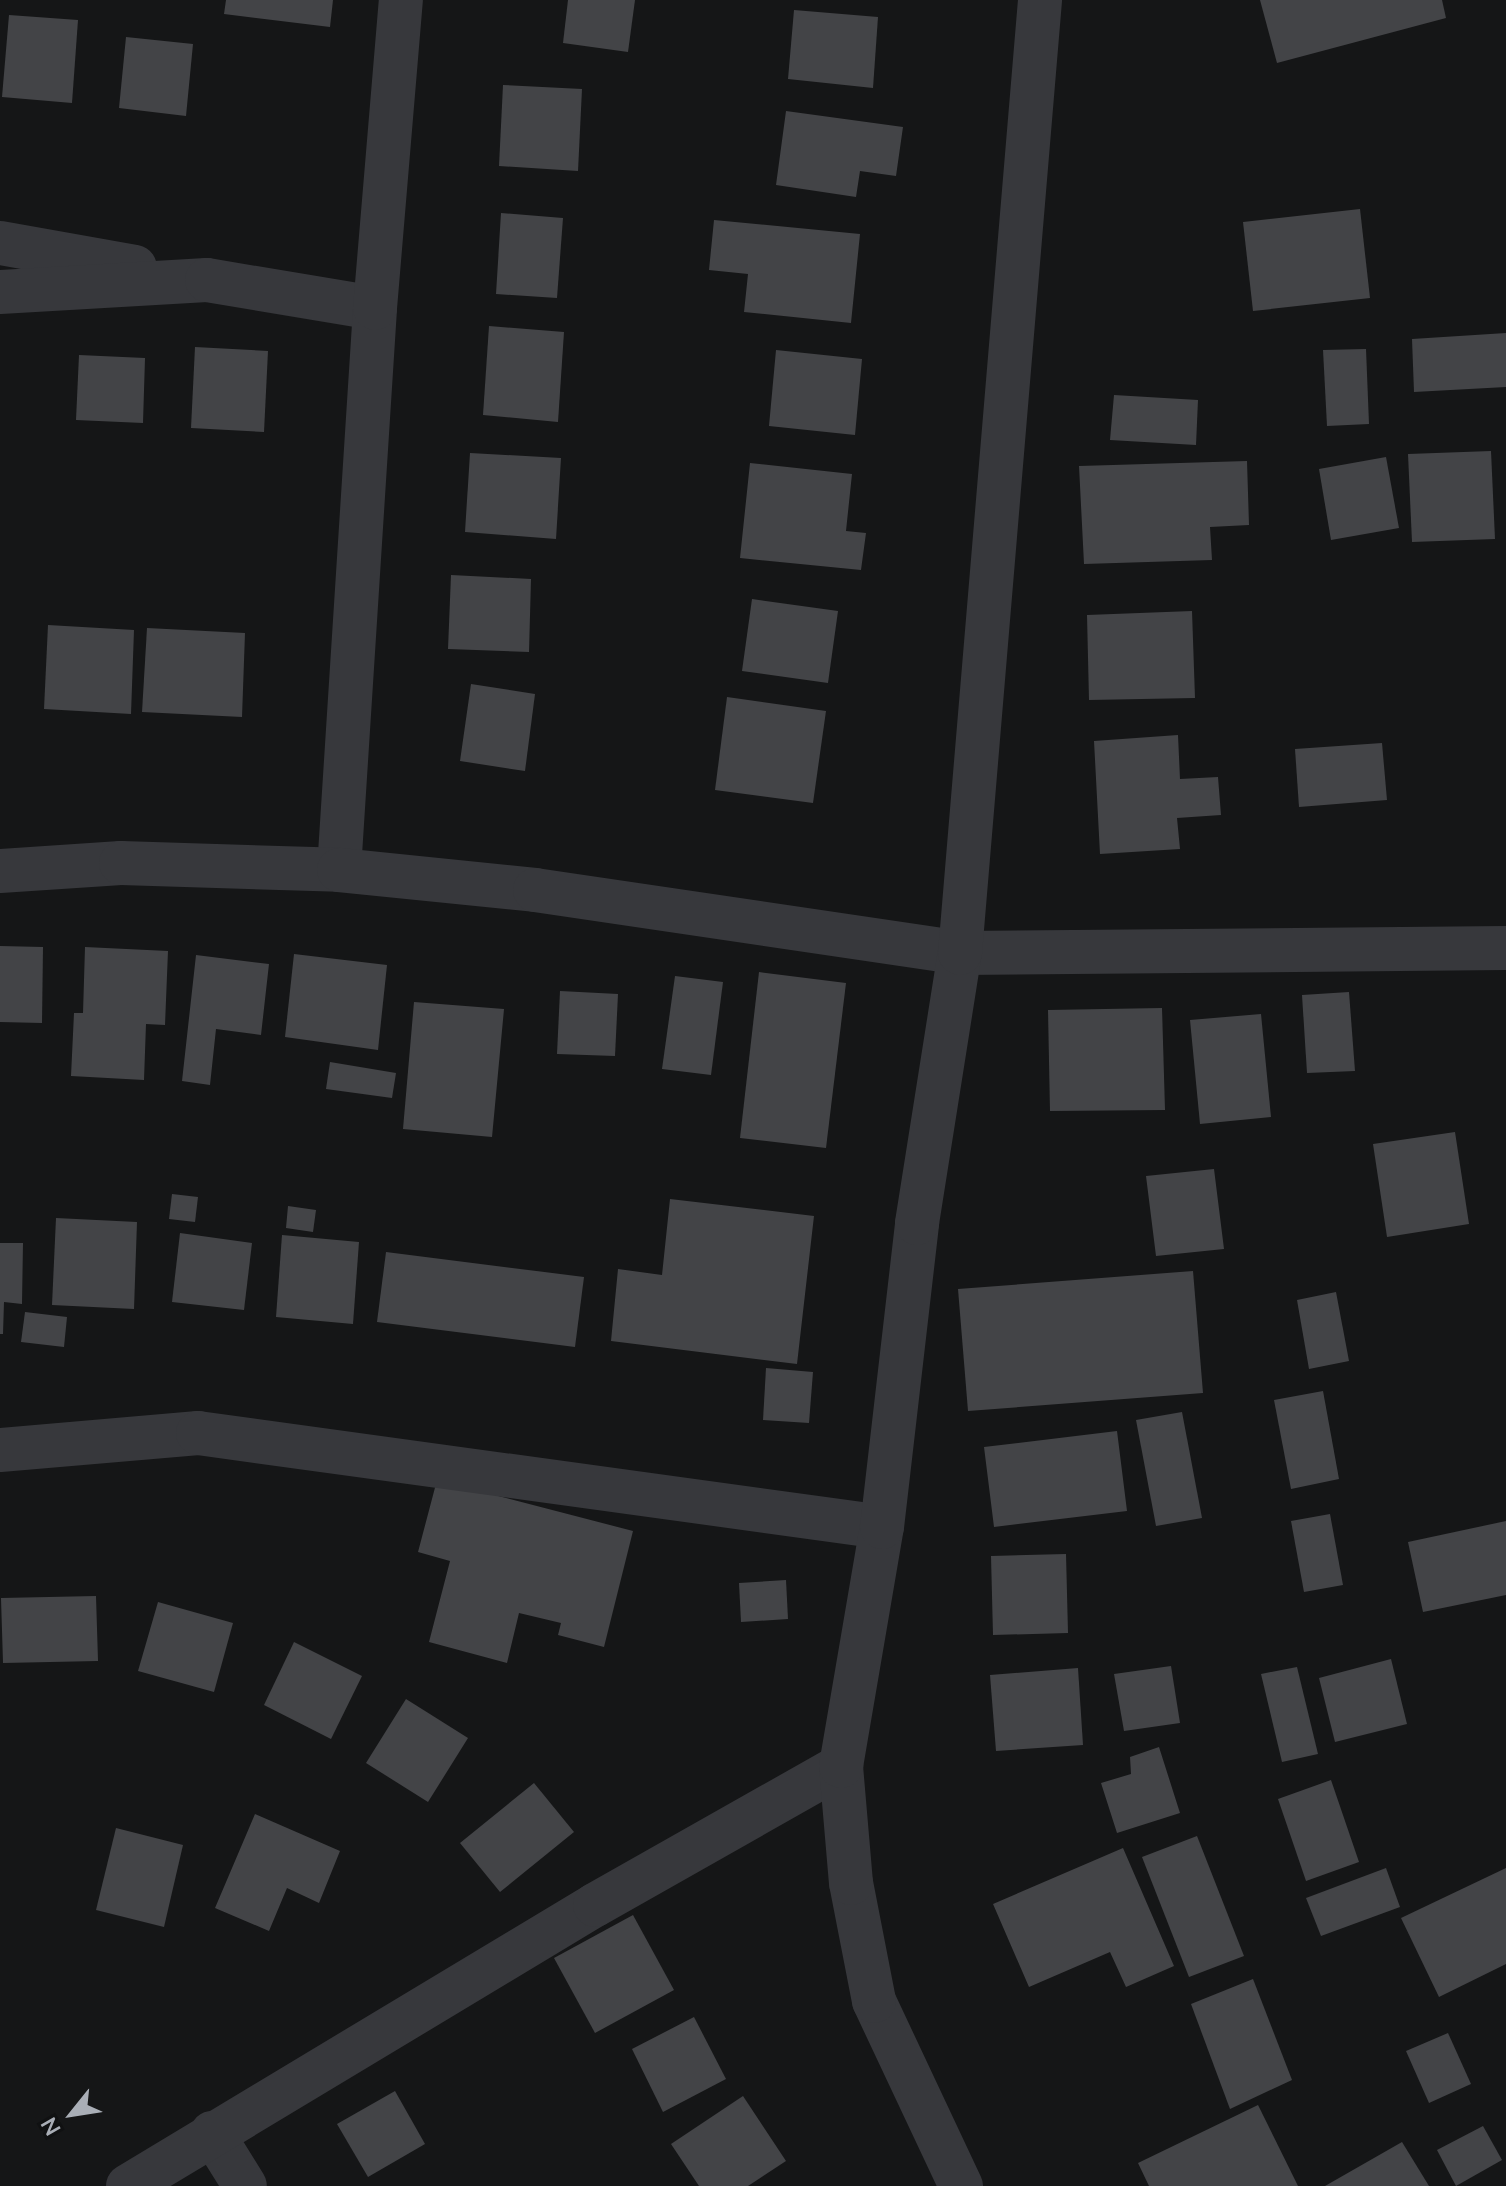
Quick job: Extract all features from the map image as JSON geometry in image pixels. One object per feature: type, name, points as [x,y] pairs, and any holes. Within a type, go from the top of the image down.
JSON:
[{"type":"street","points":[[339,870],[375,308],[401,0]]},
{"type":"street","points":[[961,2186],[874,2001],[851,1883],[841,1766],[882,1527],[917,1223],[960,953],[1040,0]]},
{"type":"street","points":[[0,243],[375,308]]},
{"type":"street","points":[[0,292],[207,280]]},
{"type":"street","points":[[0,871],[121,863],[339,870],[535,890],[960,953],[1506,948]]},
{"type":"street","points":[[0,1450],[198,1433],[882,1527]]},
{"type":"street","points":[[128,2186],[595,1905],[841,1766]]},
{"type":"street","points":[[212,2133],[245,2186]]},
{"type":"building","points":[[226,0],[333,0],[330,27],[224,14]]},
{"type":"building","points":[[568,0],[635,0],[628,52],[563,43]]},
{"type":"building","points":[[1260,0],[1442,0],[1446,18],[1277,63]]},
{"type":"building","points":[[794,10],[878,17],[873,88],[788,79]]},
{"type":"building","points":[[9,15],[78,20],[72,103],[2,97]]},
{"type":"building","points":[[126,37],[193,44],[186,116],[119,108]]},
{"type":"building","points":[[503,85],[582,89],[578,171],[499,166]]},
{"type":"building","points":[[786,111],[903,127],[896,176],[860,171],[856,197],[776,185]]},
{"type":"building","points":[[1360,209],[1370,298],[1253,311],[1243,222]]},
{"type":"building","points":[[501,213],[563,218],[557,298],[496,294]]},
{"type":"building","points":[[714,220],[860,234],[851,323],[744,312],[748,274],[709,270]]},
{"type":"building","points":[[489,326],[564,332],[558,422],[483,415]]},
{"type":"building","points":[[1506,333],[1506,387],[1414,392],[1412,339]]},
{"type":"building","points":[[195,347],[268,351],[264,432],[191,428]]},
{"type":"building","points":[[1366,349],[1369,424],[1327,426],[1323,350]]},
{"type":"building","points":[[776,350],[862,359],[855,435],[769,426]]},
{"type":"building","points":[[79,355],[145,358],[143,423],[76,420]]},
{"type":"building","points":[[1114,395],[1198,400],[1196,445],[1110,440]]},
{"type":"building","points":[[1491,451],[1495,539],[1412,542],[1408,454]]},
{"type":"building","points":[[470,453],[561,458],[556,539],[465,532]]},
{"type":"building","points":[[1386,457],[1399,528],[1331,540],[1319,469]]},
{"type":"building","points":[[1247,461],[1249,525],[1210,527],[1212,560],[1084,564],[1079,466]]},
{"type":"building","points":[[750,463],[852,474],[846,531],[866,533],[861,570],[740,558]]},
{"type":"building","points":[[451,575],[531,579],[529,652],[448,649]]},
{"type":"building","points":[[752,599],[838,611],[828,683],[742,671]]},
{"type":"building","points":[[1192,611],[1195,698],[1089,700],[1087,615]]},
{"type":"building","points":[[48,625],[134,630],[131,714],[44,709]]},
{"type":"building","points":[[147,628],[245,633],[242,717],[142,712]]},
{"type":"building","points":[[471,684],[535,694],[525,771],[460,761]]},
{"type":"building","points":[[727,697],[826,711],[813,803],[715,790]]},
{"type":"building","points":[[1178,735],[1180,779],[1218,777],[1221,815],[1177,818],[1180,849],[1100,854],[1094,741]]},
{"type":"building","points":[[1382,743],[1387,800],[1299,807],[1295,749]]},
{"type":"building","points":[[0,946],[43,947],[42,1023],[0,1022]]},
{"type":"building","points":[[85,947],[168,951],[165,1025],[146,1024],[144,1080],[71,1076],[74,1013],[83,1013]]},
{"type":"building","points":[[294,954],[387,965],[378,1050],[285,1037]]},
{"type":"building","points":[[196,955],[269,964],[261,1035],[216,1029],[210,1085],[182,1081]]},
{"type":"building","points":[[759,972],[846,983],[826,1148],[740,1138]]},
{"type":"building","points":[[675,976],[723,982],[711,1075],[662,1069]]},
{"type":"building","points":[[560,991],[618,994],[615,1056],[557,1054]]},
{"type":"building","points":[[1349,992],[1355,1071],[1307,1073],[1302,995]]},
{"type":"building","points":[[414,1002],[504,1009],[492,1137],[403,1129]]},
{"type":"building","points":[[1162,1008],[1165,1110],[1050,1111],[1048,1010]]},
{"type":"building","points":[[1261,1014],[1271,1117],[1200,1124],[1190,1020]]},
{"type":"building","points":[[330,1062],[396,1073],[392,1098],[326,1089]]},
{"type":"building","points":[[1455,1132],[1469,1224],[1387,1237],[1373,1144]]},
{"type":"building","points":[[1214,1169],[1224,1249],[1156,1256],[1146,1176]]},
{"type":"building","points":[[172,1194],[198,1197],[195,1222],[169,1219]]},
{"type":"building","points":[[670,1199],[814,1216],[797,1364],[611,1341],[618,1269],[662,1275]]},
{"type":"building","points":[[288,1206],[316,1210],[313,1232],[286,1228]]},
{"type":"building","points":[[56,1218],[137,1222],[134,1309],[52,1305]]},
{"type":"building","points":[[180,1233],[252,1243],[244,1310],[172,1302]]},
{"type":"building","points":[[282,1235],[359,1242],[353,1324],[276,1317]]},
{"type":"building","points":[[0,1243],[23,1243],[22,1304],[4,1302],[3,1334],[0,1334]]},
{"type":"building","points":[[386,1252],[584,1277],[575,1347],[377,1322]]},
{"type":"building","points":[[1193,1271],[1203,1393],[968,1411],[958,1289]]},
{"type":"building","points":[[1336,1292],[1349,1361],[1309,1369],[1297,1300]]},
{"type":"building","points":[[25,1312],[67,1317],[64,1347],[21,1342]]},
{"type":"building","points":[[766,1368],[813,1372],[809,1423],[763,1420]]},
{"type":"building","points":[[1323,1391],[1339,1479],[1291,1489],[1274,1400]]},
{"type":"building","points":[[1182,1412],[1202,1518],[1156,1526],[1136,1420]]},
{"type":"building","points":[[1117,1431],[1127,1511],[994,1527],[984,1447]]},
{"type":"building","points":[[437,1480],[633,1531],[604,1647],[558,1635],[561,1623],[519,1613],[507,1663],[429,1642],[450,1561],[418,1552]]},
{"type":"building","points":[[1330,1514],[1343,1585],[1304,1592],[1291,1521]]},
{"type":"building","points":[[1506,1521],[1506,1595],[1423,1612],[1408,1542]]},
{"type":"building","points":[[1066,1554],[1068,1633],[993,1635],[991,1556]]},
{"type":"building","points":[[786,1580],[788,1619],[741,1622],[739,1583]]},
{"type":"building","points":[[96,1596],[98,1661],[3,1663],[1,1598]]},
{"type":"building","points":[[158,1602],[233,1623],[214,1692],[138,1671]]},
{"type":"building","points":[[294,1642],[362,1676],[331,1739],[264,1705]]},
{"type":"building","points":[[1391,1659],[1407,1724],[1335,1742],[1319,1678]]},
{"type":"building","points":[[1171,1666],[1180,1723],[1124,1731],[1114,1674]]},
{"type":"building","points":[[1297,1667],[1318,1754],[1282,1762],[1261,1674]]},
{"type":"building","points":[[1078,1668],[1083,1745],[996,1751],[990,1675]]},
{"type":"building","points":[[406,1699],[468,1738],[428,1802],[366,1763]]},
{"type":"building","points":[[1159,1747],[1180,1813],[1117,1833],[1101,1783],[1131,1774],[1130,1757]]},
{"type":"building","points":[[1331,1780],[1359,1862],[1306,1881],[1278,1799]]},
{"type":"building","points":[[534,1783],[574,1832],[500,1892],[460,1843]]},
{"type":"building","points":[[255,1814],[340,1851],[319,1903],[287,1888],[269,1931],[215,1908]]},
{"type":"building","points":[[116,1828],[183,1845],[164,1927],[96,1910]]},
{"type":"building","points":[[1197,1836],[1244,1956],[1189,1977],[1142,1857]]},
{"type":"building","points":[[1123,1848],[1174,1966],[1126,1987],[1110,1952],[1029,1987],[993,1904]]},
{"type":"building","points":[[1386,1868],[1400,1907],[1321,1936],[1306,1898]]},
{"type":"building","points":[[1506,1868],[1506,1964],[1439,1997],[1401,1918]]},
{"type":"building","points":[[633,1915],[674,1990],[595,2033],[554,1958]]},
{"type":"building","points":[[1253,1979],[1292,2080],[1230,2109],[1191,2004]]},
{"type":"building","points":[[694,2017],[726,2079],[663,2112],[632,2049]]},
{"type":"building","points":[[1448,2033],[1471,2084],[1429,2103],[1406,2051]]},
{"type":"building","points":[[395,2091],[425,2144],[368,2177],[337,2124]]},
{"type":"building","points":[[743,2096],[786,2161],[748,2186],[699,2186],[671,2144]]},
{"type":"building","points":[[1258,2105],[1298,2186],[1149,2186],[1138,2163]]},
{"type":"building","points":[[1483,2126],[1502,2160],[1456,2186],[1437,2150]]},
{"type":"building","points":[[1402,2142],[1429,2186],[1325,2186]]}]
